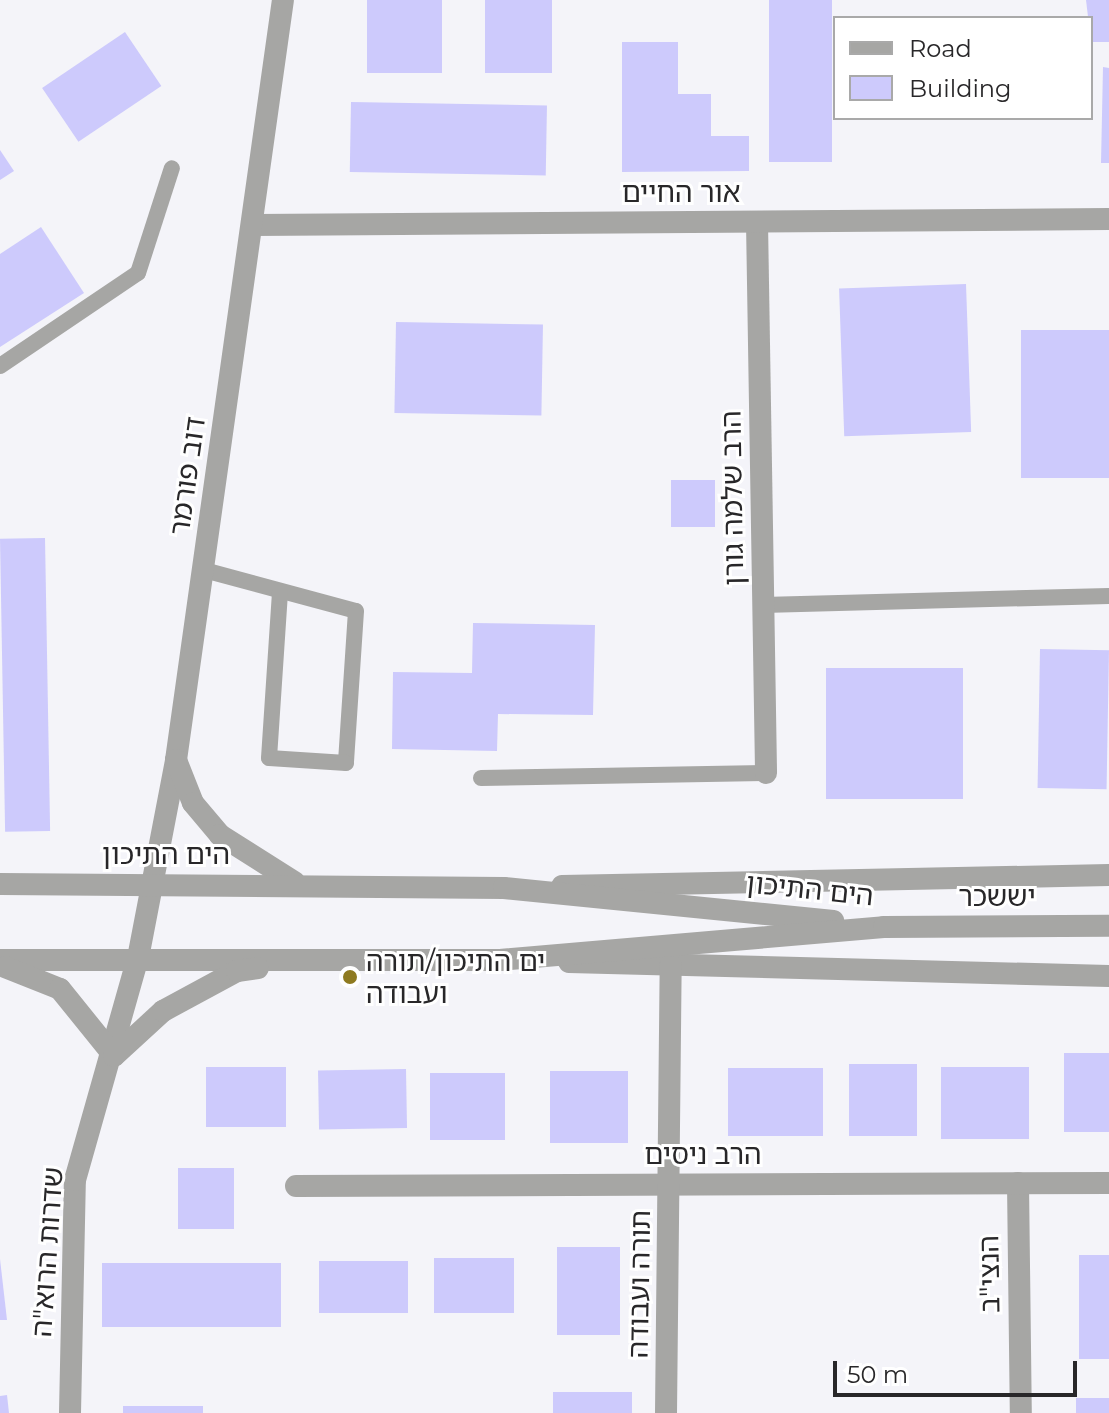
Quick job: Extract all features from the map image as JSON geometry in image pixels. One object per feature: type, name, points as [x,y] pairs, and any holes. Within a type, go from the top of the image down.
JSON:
[{"type":"street","name":"דוב פורמר","points":[[138,958],[176,760],[283,0]]},
{"type":"street","name":"אור החיים","points":[[253,225],[1109,219]]},
{"type":"street","name":"הרב שלמה גורן","points":[[757,222],[766,773]]},
{"type":"street","points":[[176,760],[193,803],[220,835],[298,885]]},
{"type":"street","points":[[504,888],[1109,875]]},
{"type":"street","name":"הים התיכון","points":[[0,884],[504,888],[884,927]]},
{"type":"street","name":"יששכר","points":[[884,927],[1109,926]]},
{"type":"street","name":"הים התיכון","points":[[0,960],[500,960],[884,927]]},
{"type":"street","name":"שדרות הרוא\"ה","points":[[70,1413],[75,1180],[114,1056],[138,958]]},
{"type":"street","points":[[0,966],[27,972],[60,989],[114,1056],[163,1011],[237,971],[310,960]]},
{"type":"street","points":[[500,960],[1109,976]]},
{"type":"street","name":"תורה ועבודה","points":[[666,1413],[671,1185],[671,965]]},
{"type":"street","name":"הנצי\"ב","points":[[1018,1183],[1021,1413]]},
{"type":"street","name":"הרב ניסים","points":[[296,1186],[1109,1183]]},
{"type":"lane","points":[[0,366],[138,273],[172,168]]},
{"type":"lane","points":[[204,570],[356,611],[346,763],[269,758],[280,591]]},
{"type":"lane","points":[[763,605],[1109,596]]},
{"type":"lane","points":[[481,778],[766,773]]},
{"type":"building","points":[[367,0],[442,0],[442,73],[367,73]]},
{"type":"building","points":[[485,0],[552,0],[552,73],[485,73]]},
{"type":"building","points":[[769,0],[832,0],[832,162],[769,162]]},
{"type":"building","points":[[1086,0],[1109,0],[1109,42],[1093,42],[1093,16],[1088,16]]},
{"type":"building","points":[[125,32],[161,86],[78,142],[42,88]]},
{"type":"building","points":[[622,42],[678,42],[678,94],[711,94],[711,136],[749,136],[749,171],[622,172]]},
{"type":"building","points":[[1103,67],[1109,68],[1109,163],[1101,163]]},
{"type":"building","points":[[351,102],[547,105],[546,175],[350,172]]},
{"type":"building","points":[[0,150],[14,171],[0,180]]},
{"type":"building","points":[[41,227],[84,293],[0,347],[0,254]]},
{"type":"building","points":[[966,284],[971,432],[844,436],[839,288]]},
{"type":"building","points":[[396,322],[543,325],[541,416],[394,413]]},
{"type":"building","points":[[1021,330],[1109,330],[1109,478],[1021,478]]},
{"type":"building","points":[[671,480],[715,480],[715,527],[671,527]]},
{"type":"building","points":[[45,538],[50,831],[5,832],[0,539]]},
{"type":"building","points":[[473,623],[595,625],[593,715],[498,714],[497,751],[392,749],[393,672],[472,673]]},
{"type":"building","points":[[1040,649],[1109,650],[1107,789],[1038,788]]},
{"type":"building","points":[[826,668],[963,668],[963,799],[826,799]]},
{"type":"building","points":[[1064,1053],[1109,1053],[1109,1132],[1064,1132]]},
{"type":"building","points":[[849,1064],[917,1064],[917,1136],[849,1136]]},
{"type":"building","points":[[206,1067],[286,1067],[286,1127],[206,1127]]},
{"type":"building","points":[[941,1067],[1029,1067],[1029,1139],[941,1139]]},
{"type":"building","points":[[728,1068],[823,1068],[823,1136],[728,1136]]},
{"type":"building","points":[[406,1069],[407,1128],[319,1130],[318,1071]]},
{"type":"building","points":[[550,1071],[628,1071],[628,1143],[550,1143]]},
{"type":"building","points":[[430,1073],[505,1073],[505,1140],[430,1140]]},
{"type":"building","points":[[178,1168],[234,1168],[234,1229],[178,1229]]},
{"type":"building","points":[[557,1247],[620,1247],[620,1335],[557,1335]]},
{"type":"building","points":[[1079,1255],[1109,1255],[1109,1359],[1079,1359]]},
{"type":"building","points":[[434,1258],[514,1258],[514,1313],[434,1313]]},
{"type":"building","points":[[0,1259],[7,1320],[0,1320]]},
{"type":"building","points":[[319,1261],[408,1261],[408,1313],[319,1313]]},
{"type":"building","points":[[102,1263],[281,1263],[281,1327],[102,1327]]},
{"type":"building","points":[[553,1392],[632,1392],[632,1413],[553,1413]]},
{"type":"building","points":[[7,1395],[9,1413],[0,1413],[0,1396]]},
{"type":"building","points":[[1076,1398],[1109,1398],[1109,1413],[1076,1413]]},
{"type":"building","points":[[123,1406],[203,1406],[203,1413],[123,1413]]},
{"type":"place","name":"ים התיכון/תורה ועבודה","points":[[350,977]]}]
